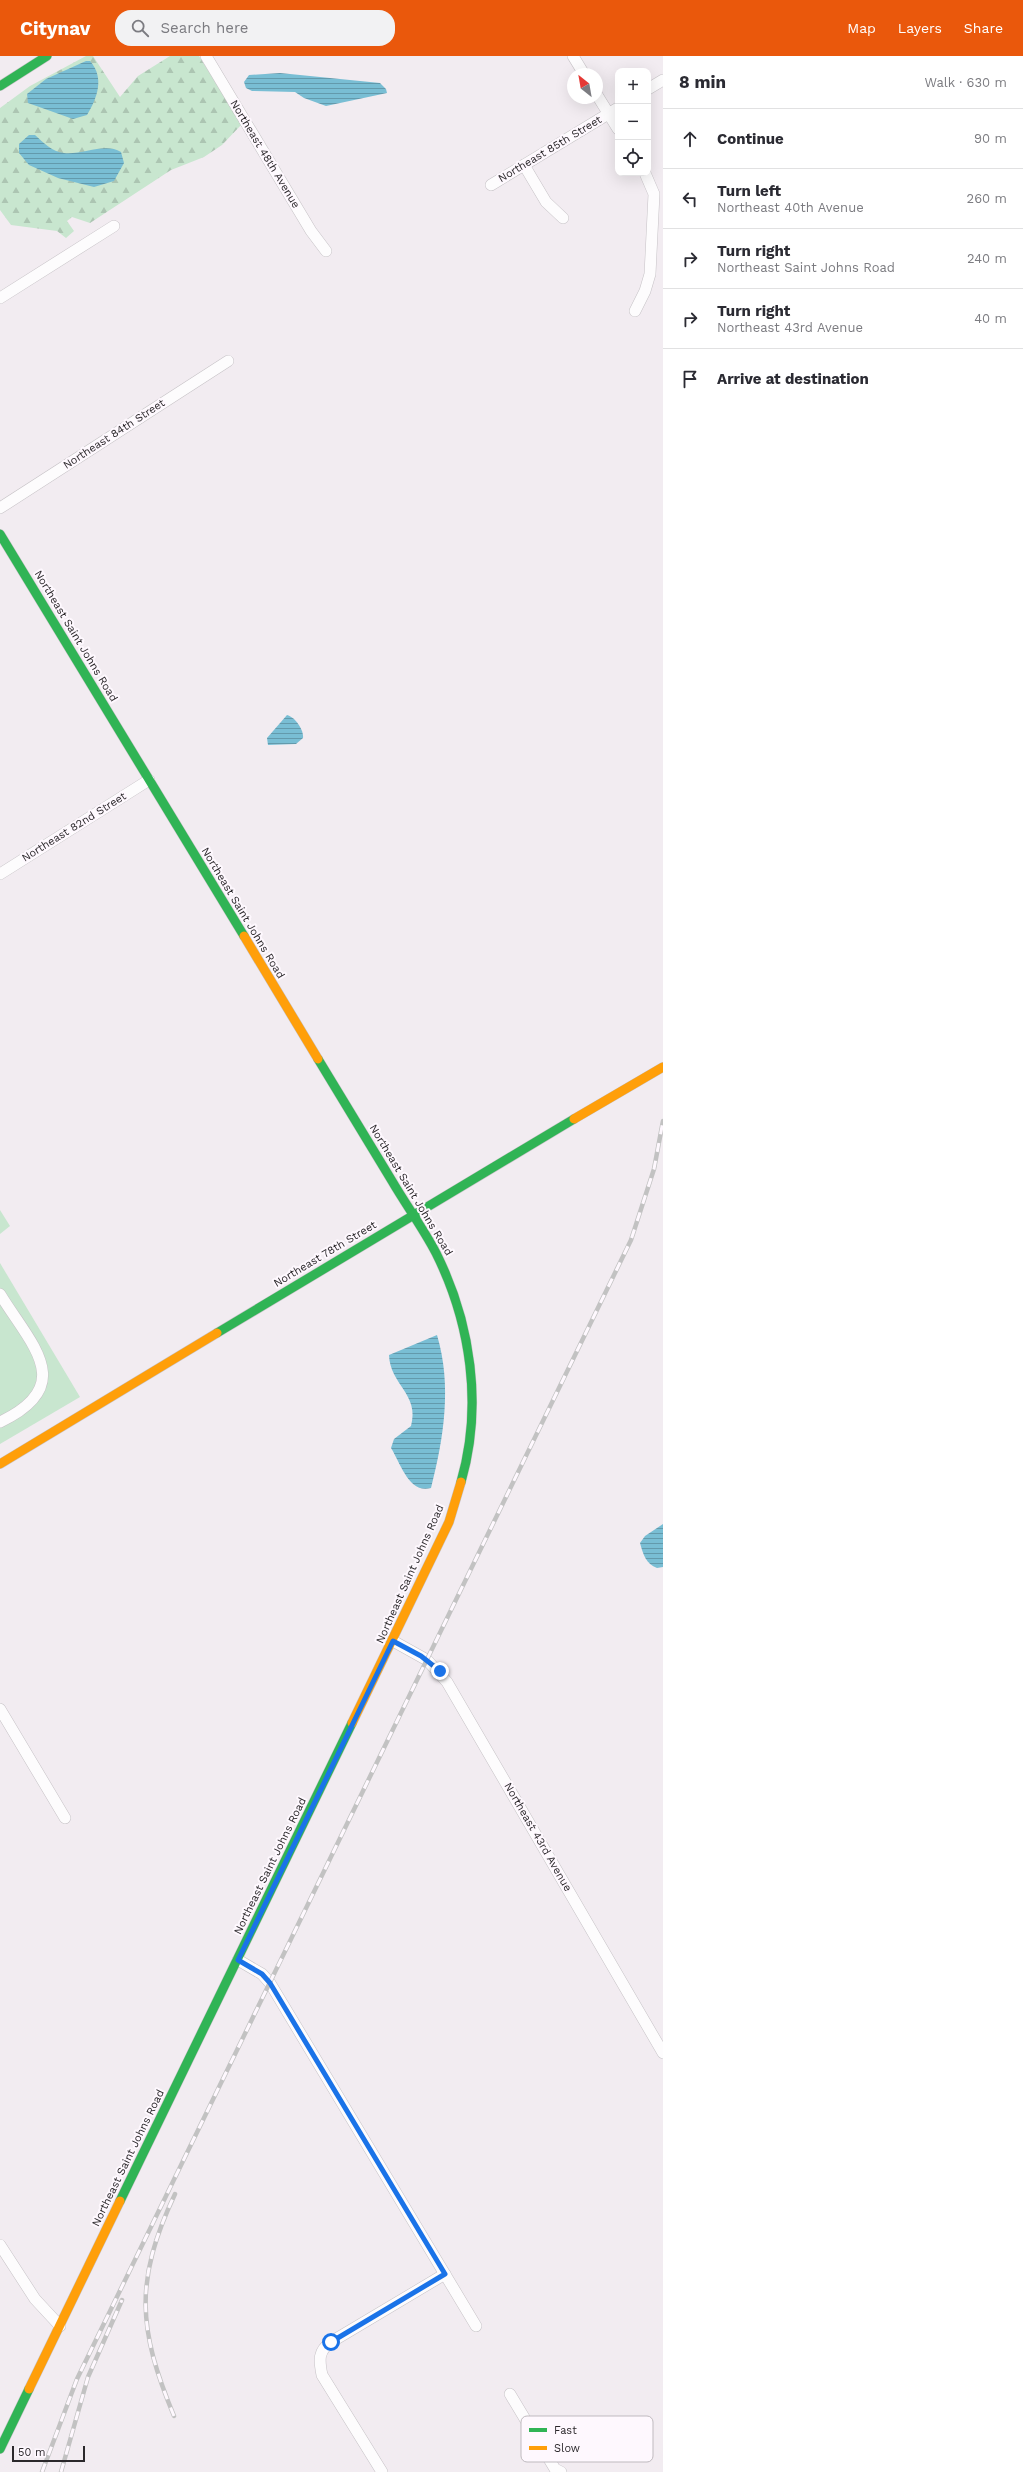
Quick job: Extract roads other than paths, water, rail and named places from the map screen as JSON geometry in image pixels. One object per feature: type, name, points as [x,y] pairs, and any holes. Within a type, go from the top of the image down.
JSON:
[{"type":"main road","points":[[0,86],[47,56]]},
{"type":"main road","name":"Northeast Saint Johns Road","points":[[0,534],[414,1214],[440,1261],[463,1327],[472,1384],[472,1420],[468,1452],[449,1522],[393,1641],[0,2449]]},
{"type":"main road","name":"Northeast 78th Street","points":[[0,1464],[414,1214],[663,1067]]},
{"type":"street","name":"Northeast 48th Avenue","points":[[206,56],[311,231],[326,251]]},
{"type":"street","points":[[573,56],[580,68]]},
{"type":"street","points":[[651,87],[663,80]]},
{"type":"street","points":[[603,101],[613,110]]},
{"type":"street","name":"Northeast 85th Street","points":[[491,185],[613,110]]},
{"type":"street","points":[[524,165],[546,202],[563,218]]},
{"type":"street","points":[[634,311],[646,290],[650,274],[654,194],[645,176]]},
{"type":"street","points":[[0,298],[114,226]]},
{"type":"street","name":"Northeast 84th Street","points":[[0,508],[228,361]]},
{"type":"street","name":"Northeast 82nd Street","points":[[0,874],[149,780]]},
{"type":"street","points":[[0,1294],[39,1357],[43,1368],[43,1384],[30,1404],[0,1422]]},
{"type":"street","name":"Northeast 43rd Avenue","points":[[393,1641],[427,1660],[447,1682],[663,2053]]},
{"type":"street","points":[[0,1709],[65,1818]]},
{"type":"street","points":[[238,1960],[262,1974],[270,1983],[476,2326]]},
{"type":"street","points":[[0,2245],[36,2299],[60,2326]]},
{"type":"street","points":[[382,2472],[322,2375],[319,2360],[321,2351],[331,2342],[445,2274]]},
{"type":"street","points":[[510,2394],[523,2416]]},
{"type":"street","points":[[551,2462],[555,2469],[562,2472]]},
{"type":"water","points":[[86,61],[90,61],[95,68],[98,81],[98,88],[94,102],[87,115],[73,119],[28,103],[27,94],[46,79]]},
{"type":"water","points":[[280,73],[380,83],[386,89],[387,93],[326,106],[304,98],[295,92],[252,91],[246,88],[244,82],[249,75]]},
{"type":"water","points":[[29,135],[35,135],[52,149],[64,153],[101,148],[115,149],[121,152],[124,163],[114,181],[94,187],[58,178],[29,165],[19,153],[19,144]]},
{"type":"water","points":[[287,715],[293,718],[298,724],[302,731],[303,738],[296,744],[268,745],[267,738]]},
{"type":"water","points":[[437,1335],[442,1354],[444,1373],[445,1392],[443,1431],[431,1488],[423,1489],[417,1487],[406,1476],[391,1448],[394,1439],[411,1426],[413,1415],[412,1406],[408,1397],[394,1374],[389,1355]]},
{"type":"water","points":[[663,1524],[663,1567],[657,1568],[650,1564],[644,1555],[640,1543],[645,1536]]},
{"type":"railway","points":[[42,2472],[77,2379],[631,1240],[654,1169],[663,1121]]},
{"type":"railway","points":[[174,2416],[153,2357],[148,2330],[146,2305],[147,2280],[152,2253],[175,2194]]},
{"type":"railway","points":[[61,2472],[88,2377],[122,2300]]}]
